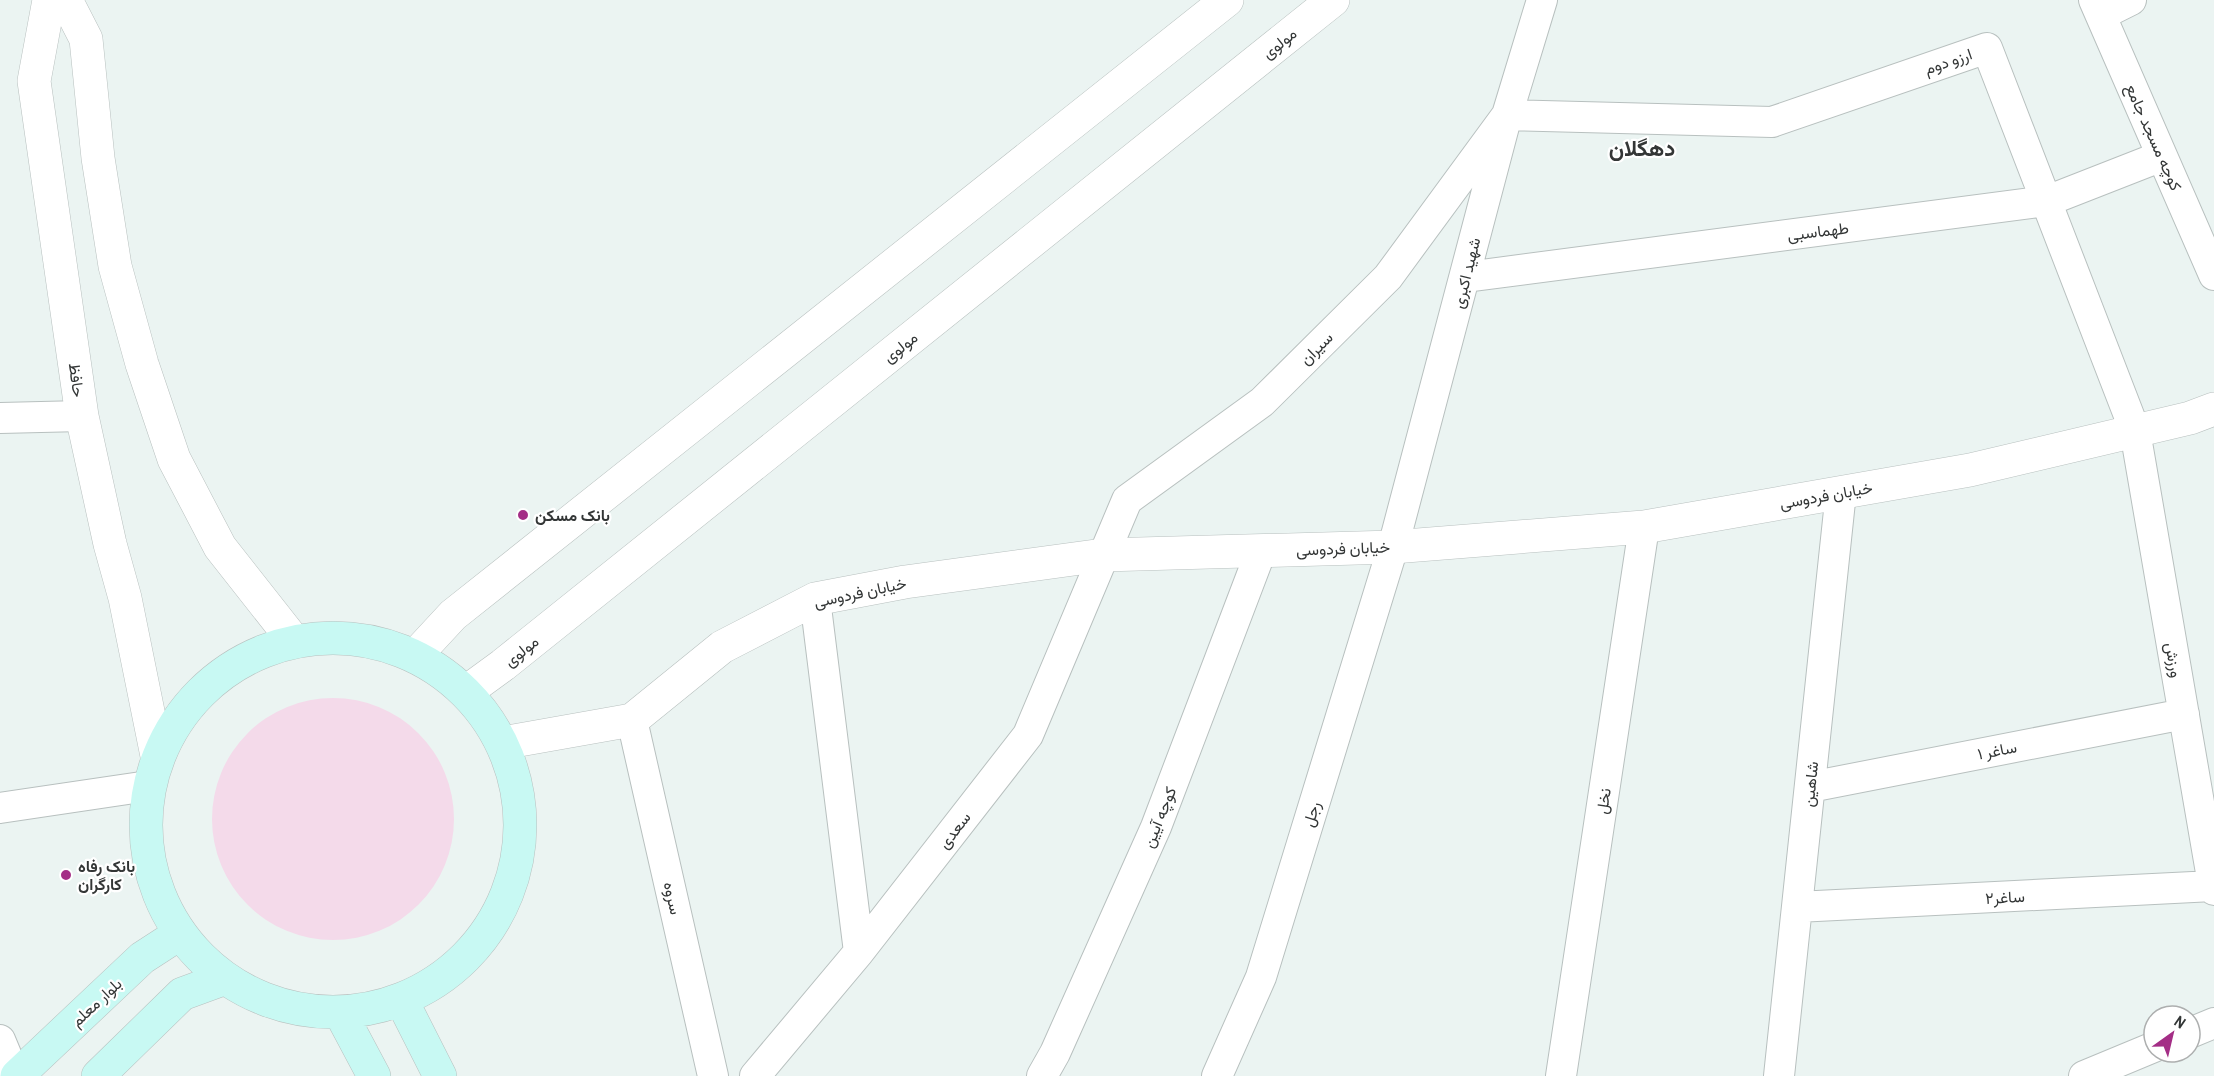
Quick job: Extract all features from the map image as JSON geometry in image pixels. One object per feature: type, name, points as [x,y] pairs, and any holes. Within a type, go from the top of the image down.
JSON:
[{"type":"main road","points":[[356,638],[416,656],[466,692],[502,743],[521,802],[518,865],[495,922],[456,970],[402,1001],[341,1014],[279,1006],[223,979],[180,934],[156,888],[145,838],[153,771],[189,703],[236,663],[294,641],[356,638]]},
{"type":"main road","name":"بلوار معلم","points":[[16,1076],[142,958],[180,934]]},
{"type":"main road","points":[[98,1076],[182,994],[223,979]]},
{"type":"main road","points":[[402,1001],[440,1076]]},
{"type":"main road","points":[[341,1014],[374,1076]]},
{"type":"street","name":"حافظ","points":[[49,0],[34,81],[82,416],[110,544],[125,598],[153,771]]},
{"type":"street","points":[[66,0],[86,39],[98,158],[115,266],[142,364],[174,459],[220,547],[294,641]]},
{"type":"street","points":[[416,656],[453,615],[1227,0]]},
{"type":"street","name":"مولوی","points":[[466,692],[503,665],[1333,0]]},
{"type":"street","name":"شهید اکبری","points":[[1393,547],[1507,115],[1542,0]]},
{"type":"street","points":[[2097,8],[2131,0]]},
{"type":"street","name":"کوچه مسجد جامع","points":[[2097,8],[2214,275]]},
{"type":"street","name":"ارزو دوم","points":[[1507,115],[1772,122],[1987,48],[2134,431]]},
{"type":"street","name":"سیران","points":[[1103,555],[1127,500],[1262,402],[1388,277],[1507,115]]},
{"type":"street","name":"طهماسبی","points":[[1466,277],[2047,201],[2162,156]]},
{"type":"street","name":"خیابان فردوسی","points":[[502,743],[632,720],[722,647],[815,599],[905,582],[1103,555],[1393,547],[1644,527],[1970,470],[2190,418],[2214,410]]},
{"type":"street","points":[[0,418],[82,416]]},
{"type":"street","name":"ورزش","points":[[2134,431],[2214,888]]},
{"type":"street","name":"شاهین","points":[[1779,1076],[1841,492]]},
{"type":"street","name":"نخل","points":[[1561,1076],[1644,527]]},
{"type":"street","name":"رجل","points":[[1217,1076],[1261,977],[1393,547]]},
{"type":"street","name":"کوچه آیین","points":[[1047,1074],[1156,827],[1261,551]]},
{"type":"street","name":"سعدی","points":[[755,1076],[859,952],[1028,735],[1103,555]]},
{"type":"street","points":[[815,599],[859,952]]},
{"type":"street","name":"ساغر ۱","points":[[1810,787],[2184,714]]},
{"type":"street","name":"سروه","points":[[632,720],[713,1076]]},
{"type":"street","points":[[0,808],[153,771]]},
{"type":"street","name":"ساغر۲","points":[[1797,908],[2214,888]]},
{"type":"street","points":[[0,1040],[16,1076]]},
{"type":"street","points":[[2084,1076],[2142,1052]]},
{"type":"shaded area","points":[[333,698],[357,700],[390,712],[410,726],[426,742],[440,762],[449,784],[454,819],[452,843],[440,876],[426,896],[410,912],[390,926],[368,935],[333,940],[309,938],[276,926],[256,912],[240,896],[226,876],[217,854],[212,819],[214,795],[226,762],[240,742],[256,726],[276,712],[298,703]]},
{"type":"place","name":"بانک مسکن","points":[[523,515]]},
{"type":"place","name":"بانک رفاه کارگران","points":[[66,875]]},
{"type":"district","name":"دهگلان","points":[[1642,148]]}]
